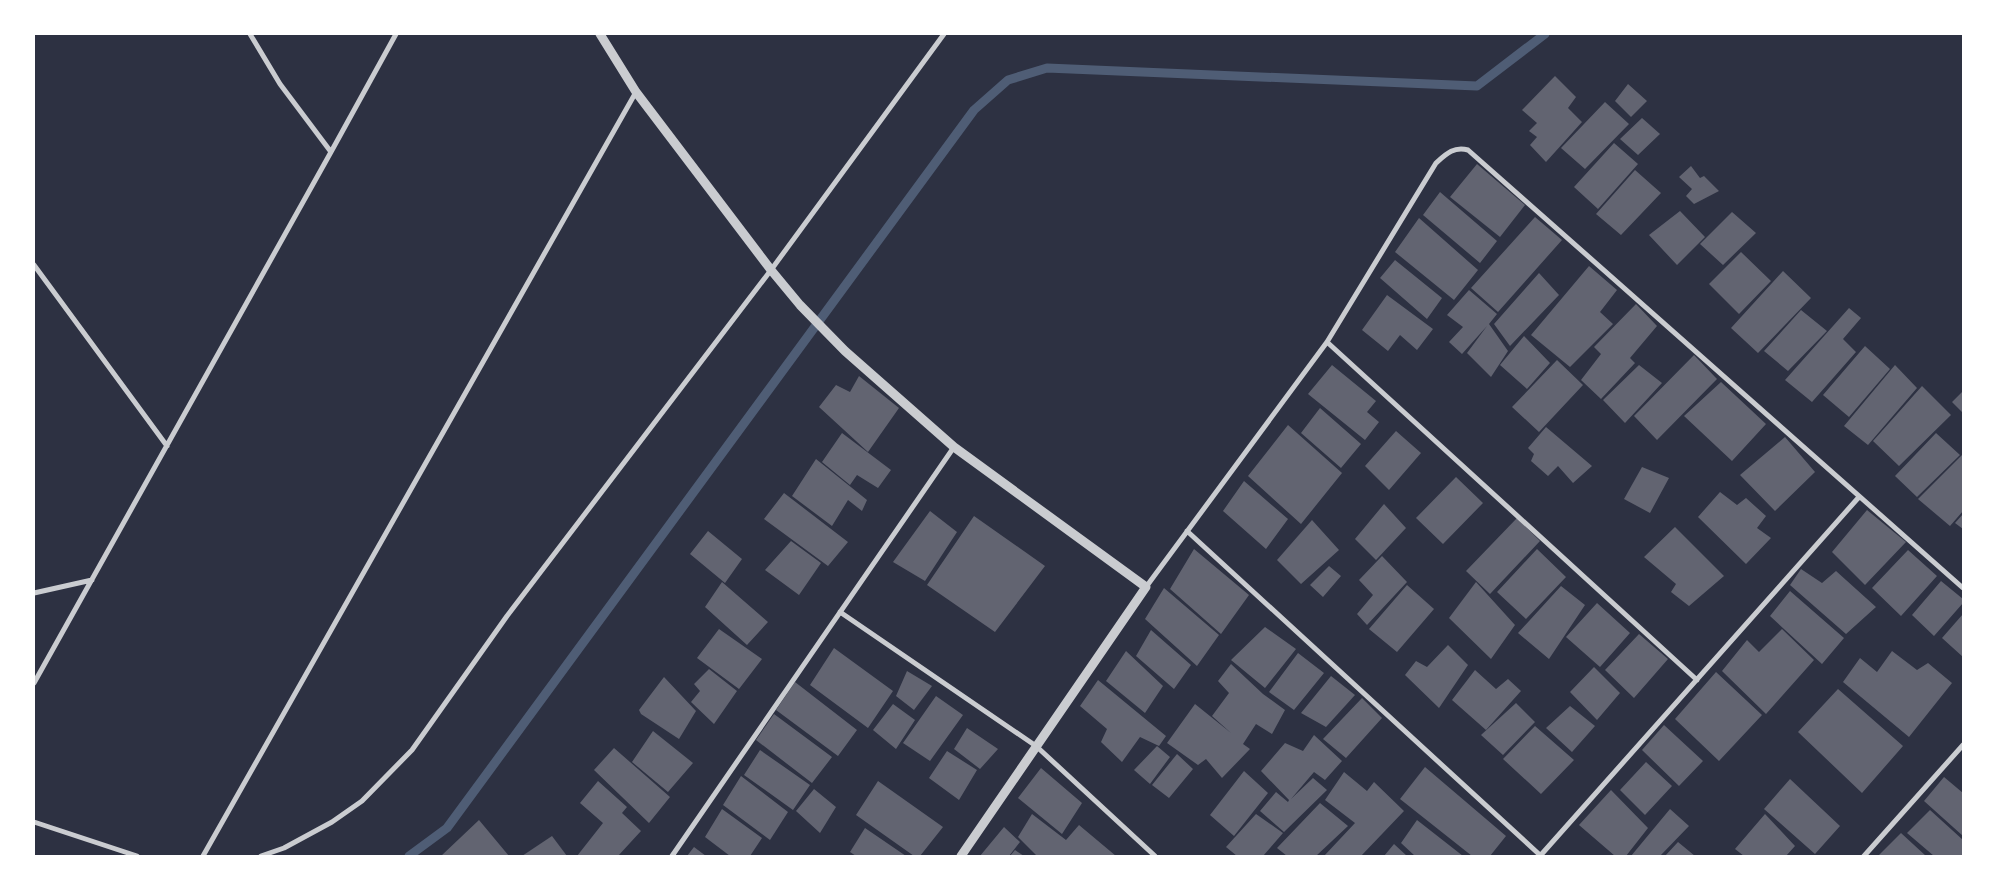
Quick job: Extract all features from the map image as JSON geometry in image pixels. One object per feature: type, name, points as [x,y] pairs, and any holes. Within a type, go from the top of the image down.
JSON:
[{"type":"street","points":[[250,34],[280,84],[331,152]]},
{"type":"street","points":[[34,683],[396,34]]},
{"type":"street","points":[[600,34],[636,92],[771,270],[800,305],[845,351],[954,447],[1146,587]]},
{"type":"street","points":[[261,856],[292,844],[332,822],[362,801],[412,750],[507,616],[771,270],[944,34]]},
{"type":"street","points":[[203,856],[636,92]]},
{"type":"street","points":[[961,856],[1146,587],[1327,342],[1436,163],[1449,151],[1457,148],[1468,150],[1963,588]]},
{"type":"street","points":[[34,265],[167,446]]},
{"type":"street","points":[[1327,342],[1697,680]]},
{"type":"street","points":[[672,856],[954,447]]},
{"type":"street","points":[[1188,531],[1540,856],[1859,497]]},
{"type":"street","points":[[34,594],[92,580]]},
{"type":"street","points":[[840,612],[1036,746],[1155,856]]},
{"type":"street","points":[[1864,856],[1963,745]]},
{"type":"street","points":[[34,822],[137,856]]},
{"type":"building","points":[[1555,76],[1576,97],[1568,108],[1582,122],[1546,162],[1530,145],[1537,137],[1529,131],[1537,123],[1522,110]]},
{"type":"building","points":[[1628,84],[1647,101],[1631,117],[1615,101]]},
{"type":"building","points":[[1605,102],[1629,124],[1585,169],[1561,148]]},
{"type":"building","points":[[1642,118],[1660,134],[1638,155],[1620,139]]},
{"type":"building","points":[[1614,143],[1638,164],[1598,209],[1574,187]]},
{"type":"building","points":[[1477,164],[1525,205],[1500,237],[1450,197]]},
{"type":"building","points":[[1691,166],[1700,178],[1704,176],[1719,191],[1694,204],[1686,196],[1692,189],[1679,177]]},
{"type":"building","points":[[1635,170],[1661,193],[1621,235],[1596,214]]},
{"type":"building","points":[[1440,192],[1497,241],[1480,263],[1423,215]]},
{"type":"building","points":[[1680,211],[1705,237],[1677,265],[1649,235]]},
{"type":"building","points":[[1732,212],[1756,233],[1723,265],[1700,244]]},
{"type":"building","points":[[1535,217],[1562,240],[1498,312],[1471,288]]},
{"type":"building","points":[[1419,218],[1478,270],[1454,300],[1395,252]]},
{"type":"building","points":[[1741,252],[1771,281],[1739,314],[1709,284]]},
{"type":"building","points":[[1395,260],[1442,298],[1427,319],[1380,278]]},
{"type":"building","points":[[1589,266],[1617,290],[1600,312],[1613,324],[1570,367],[1531,335]]},
{"type":"building","points":[[1783,271],[1811,298],[1758,353],[1731,328]]},
{"type":"building","points":[[1539,273],[1559,295],[1510,346],[1494,324]]},
{"type":"building","points":[[1469,290],[1497,314],[1489,324],[1508,351],[1491,377],[1467,353],[1487,326],[1462,354],[1449,342],[1463,327],[1447,315]]},
{"type":"building","points":[[1387,295],[1433,329],[1417,350],[1400,335],[1388,351],[1362,330]]},
{"type":"building","points":[[1636,304],[1657,326],[1630,358],[1635,363],[1601,399],[1581,380],[1601,354],[1594,347]]},
{"type":"building","points":[[1849,308],[1861,318],[1843,339],[1856,352],[1812,402],[1785,380]]},
{"type":"building","points":[[1801,310],[1827,331],[1788,371],[1764,351]]},
{"type":"building","points":[[1524,336],[1550,363],[1527,389],[1500,365]]},
{"type":"building","points":[[1865,346],[1890,369],[1849,417],[1823,395]]},
{"type":"building","points":[[1694,355],[1717,379],[1657,440],[1634,416]]},
{"type":"building","points":[[1557,360],[1583,385],[1539,432],[1512,407]]},
{"type":"building","points":[[1332,365],[1376,401],[1367,412],[1379,422],[1365,440],[1308,394]]},
{"type":"building","points":[[1639,365],[1662,383],[1625,423],[1603,400]]},
{"type":"building","points":[[1895,365],[1917,388],[1868,445],[1844,426]]},
{"type":"building","points":[[859,376],[899,408],[868,452],[819,407],[836,385],[850,392]]},
{"type":"building","points":[[1721,382],[1766,424],[1732,461],[1684,416]]},
{"type":"building","points":[[1922,386],[1951,415],[1899,466],[1873,441]]},
{"type":"building","points":[[1963,391],[1963,413],[1952,402]]},
{"type":"building","points":[[1320,408],[1361,444],[1341,468],[1301,433]]},
{"type":"building","points":[[1288,425],[1342,473],[1301,524],[1248,476]]},
{"type":"building","points":[[1546,427],[1592,466],[1573,483],[1558,466],[1548,476],[1531,461],[1534,454],[1528,448]]},
{"type":"building","points":[[1396,431],[1421,453],[1389,490],[1365,466]]},
{"type":"building","points":[[842,433],[891,470],[878,488],[857,475],[850,485],[822,462]]},
{"type":"building","points":[[1936,433],[1960,455],[1917,497],[1895,476]]},
{"type":"building","points":[[1785,437],[1815,472],[1775,511],[1740,475]]},
{"type":"building","points":[[1963,454],[1963,511],[1950,526],[1918,499]]},
{"type":"building","points":[[816,459],[867,500],[862,511],[848,500],[832,526],[792,496]]},
{"type":"building","points":[[1642,467],[1669,478],[1650,513],[1624,499]]},
{"type":"building","points":[[1456,477],[1483,503],[1443,544],[1416,518]]},
{"type":"building","points":[[1244,481],[1288,519],[1266,549],[1223,511]]},
{"type":"building","points":[[1720,492],[1737,505],[1746,498],[1766,516],[1757,528],[1771,538],[1746,564],[1698,517]]},
{"type":"building","points":[[784,493],[848,542],[828,566],[764,519]]},
{"type":"building","points":[[1384,504],[1406,528],[1376,560],[1355,539]]},
{"type":"building","points":[[1867,510],[1906,542],[1865,585],[1832,552]]},
{"type":"building","points":[[930,511],[957,532],[925,581],[893,562]]},
{"type":"building","points":[[1963,514],[1963,529],[1955,523]]},
{"type":"building","points":[[974,516],[1045,566],[995,632],[927,585]]},
{"type":"building","points":[[1517,518],[1540,541],[1490,594],[1466,571]]},
{"type":"building","points":[[1312,520],[1339,550],[1301,584],[1277,560]]},
{"type":"building","points":[[1675,527],[1724,576],[1689,606],[1671,592],[1676,584],[1644,557]]},
{"type":"building","points":[[708,531],[742,559],[725,583],[690,554]]},
{"type":"building","points":[[791,541],[821,563],[799,595],[765,570]]},
{"type":"building","points":[[1194,549],[1249,595],[1221,634],[1170,589]]},
{"type":"building","points":[[1537,549],[1566,577],[1526,619],[1497,592]]},
{"type":"building","points":[[1908,550],[1937,576],[1901,616],[1872,588]]},
{"type":"building","points":[[1382,556],[1407,582],[1367,625],[1357,614],[1373,595],[1359,580]]},
{"type":"building","points":[[1329,566],[1341,576],[1323,597],[1310,585]]},
{"type":"building","points":[[1801,569],[1822,583],[1836,571],[1876,607],[1846,634],[1790,585]]},
{"type":"building","points":[[1941,581],[1963,599],[1963,603],[1934,636],[1912,615]]},
{"type":"building","points":[[722,582],[768,622],[747,645],[705,607]]},
{"type":"building","points":[[1476,582],[1515,625],[1491,659],[1449,618]]},
{"type":"building","points":[[1407,585],[1434,609],[1397,652],[1369,629]]},
{"type":"building","points":[[1561,586],[1585,605],[1549,659],[1518,633]]},
{"type":"building","points":[[1164,588],[1219,635],[1197,666],[1145,619]]},
{"type":"building","points":[[1790,591],[1844,638],[1822,664],[1770,616]]},
{"type":"building","points":[[1597,603],[1630,633],[1600,667],[1566,637]]},
{"type":"building","points":[[1963,614],[1963,657],[1942,638]]},
{"type":"building","points":[[1265,627],[1296,649],[1265,688],[1231,660]]},
{"type":"building","points":[[719,629],[762,659],[739,689],[697,658]]},
{"type":"building","points":[[1782,629],[1814,660],[1766,714],[1722,671],[1747,640],[1759,652]]},
{"type":"building","points":[[1151,630],[1191,665],[1174,689],[1136,656]]},
{"type":"building","points":[[1639,634],[1668,659],[1634,698],[1605,670]]},
{"type":"building","points":[[1448,645],[1468,665],[1439,708],[1405,675],[1416,661],[1427,667]]},
{"type":"building","points":[[834,648],[893,691],[868,728],[810,685]]},
{"type":"building","points":[[1126,651],[1163,686],[1145,713],[1106,681]]},
{"type":"building","points":[[1892,651],[1917,670],[1928,663],[1952,683],[1909,737],[1843,682],[1860,658],[1877,672]]},
{"type":"building","points":[[1298,653],[1324,673],[1294,710],[1269,692]]},
{"type":"building","points":[[1231,664],[1263,694],[1285,710],[1272,734],[1256,724],[1243,744],[1250,749],[1222,778],[1206,759],[1198,765],[1167,743],[1195,704],[1231,733],[1212,716],[1229,693],[1218,681]]},
{"type":"building","points":[[1594,667],[1620,693],[1597,720],[1570,692]]},
{"type":"building","points":[[709,669],[737,691],[714,724],[691,702],[700,691],[694,684]]},
{"type":"building","points":[[1475,670],[1496,689],[1508,679],[1521,691],[1486,730],[1452,700]]},
{"type":"building","points":[[907,671],[932,686],[914,710],[896,696]]},
{"type":"building","points":[[1716,672],[1762,715],[1719,761],[1675,719]]},
{"type":"building","points":[[1331,676],[1355,695],[1326,727],[1301,713]]},
{"type":"building","points":[[664,677],[696,711],[679,739],[641,714],[639,710]]},
{"type":"building","points":[[1098,680],[1166,736],[1159,746],[1140,737],[1122,762],[1101,742],[1107,729],[1080,706]]},
{"type":"building","points":[[795,682],[857,730],[838,756],[776,710]]},
{"type":"building","points":[[1838,689],[1903,746],[1862,793],[1798,732]]},
{"type":"building","points":[[936,696],[963,715],[930,761],[903,743]]},
{"type":"building","points":[[1362,698],[1382,718],[1346,758],[1323,739]]},
{"type":"building","points":[[1516,703],[1535,722],[1503,755],[1481,735]]},
{"type":"building","points":[[893,704],[915,720],[896,749],[873,730]]},
{"type":"building","points":[[1570,706],[1595,726],[1572,752],[1546,728]]},
{"type":"building","points":[[774,714],[832,757],[812,783],[756,740]]},
{"type":"building","points":[[1664,725],[1703,761],[1679,786],[1642,750]]},
{"type":"building","points":[[1535,726],[1574,760],[1541,794],[1503,759]]},
{"type":"building","points":[[967,728],[998,749],[980,769],[954,749]]},
{"type":"building","points":[[653,731],[693,763],[668,792],[632,762]]},
{"type":"building","points":[[1314,735],[1342,761],[1325,780],[1314,772],[1291,799],[1313,778],[1327,790],[1284,832],[1260,811],[1276,792],[1288,802],[1289,800],[1261,771],[1285,743],[1303,751]]},
{"type":"building","points":[[1157,746],[1170,757],[1150,784],[1134,770]]},
{"type":"building","points":[[614,748],[670,797],[649,823],[594,770]]},
{"type":"building","points":[[760,750],[810,785],[793,810],[744,775]]},
{"type":"building","points":[[947,751],[977,770],[959,800],[929,778]]},
{"type":"building","points":[[1177,754],[1193,769],[1169,798],[1152,785]]},
{"type":"building","points":[[1646,762],[1672,786],[1645,815],[1620,790]]},
{"type":"building","points":[[1425,767],[1506,836],[1490,856],[1472,856],[1400,799]]},
{"type":"building","points":[[1041,768],[1082,803],[1062,834],[1018,798]]},
{"type":"building","points":[[1244,771],[1268,793],[1234,836],[1210,815]]},
{"type":"building","points":[[1344,772],[1367,791],[1374,782],[1404,811],[1361,856],[1324,856],[1355,823],[1325,800]]},
{"type":"building","points":[[741,776],[788,812],[770,840],[723,805]]},
{"type":"building","points":[[1944,777],[1963,793],[1963,836],[1924,801]]},
{"type":"building","points":[[1790,779],[1840,826],[1815,854],[1764,809]]},
{"type":"building","points":[[598,781],[627,807],[622,813],[641,831],[618,856],[577,856],[603,823],[580,803]]},
{"type":"building","points":[[878,781],[943,827],[920,856],[914,856],[856,815]]},
{"type":"building","points":[[814,789],[836,807],[820,833],[796,811]]},
{"type":"building","points":[[1611,790],[1648,828],[1626,856],[1615,856],[1579,825]]},
{"type":"building","points":[[1320,803],[1348,826],[1316,856],[1287,856],[1277,848]]},
{"type":"building","points":[[722,809],[762,838],[750,856],[730,856],[705,837]]},
{"type":"building","points":[[1670,809],[1689,826],[1660,856],[1631,856]]},
{"type":"building","points":[[1930,810],[1963,840],[1963,856],[1934,856],[1907,833]]},
{"type":"building","points":[[1032,814],[1066,840],[1079,825],[1116,856],[1037,856],[1018,837]]},
{"type":"building","points":[[1256,814],[1283,833],[1263,856],[1237,856],[1226,847]]},
{"type":"building","points":[[1765,814],[1795,846],[1786,856],[1744,856],[1735,849]]},
{"type":"building","points":[[479,820],[509,856],[441,856]]},
{"type":"building","points":[[1417,820],[1463,856],[1415,856],[1401,843]]},
{"type":"building","points":[[1004,827],[1020,842],[1009,856],[980,856]]},
{"type":"building","points":[[865,828],[906,856],[856,856],[850,852]]},
{"type":"building","points":[[1901,833],[1926,856],[1878,856]]},
{"type":"building","points":[[552,836],[567,856],[522,856]]},
{"type":"building","points":[[1678,842],[1695,856],[1665,856]]},
{"type":"building","points":[[1394,844],[1407,856],[1384,856]]},
{"type":"building","points":[[694,847],[706,856],[687,856]]},
{"type":"building","points":[[1015,850],[1024,856],[1010,856]]},
{"type":"waterway","points":[[409,856],[447,828],[974,110],[1008,80],[1047,68],[1477,86],[1545,34]]}]
